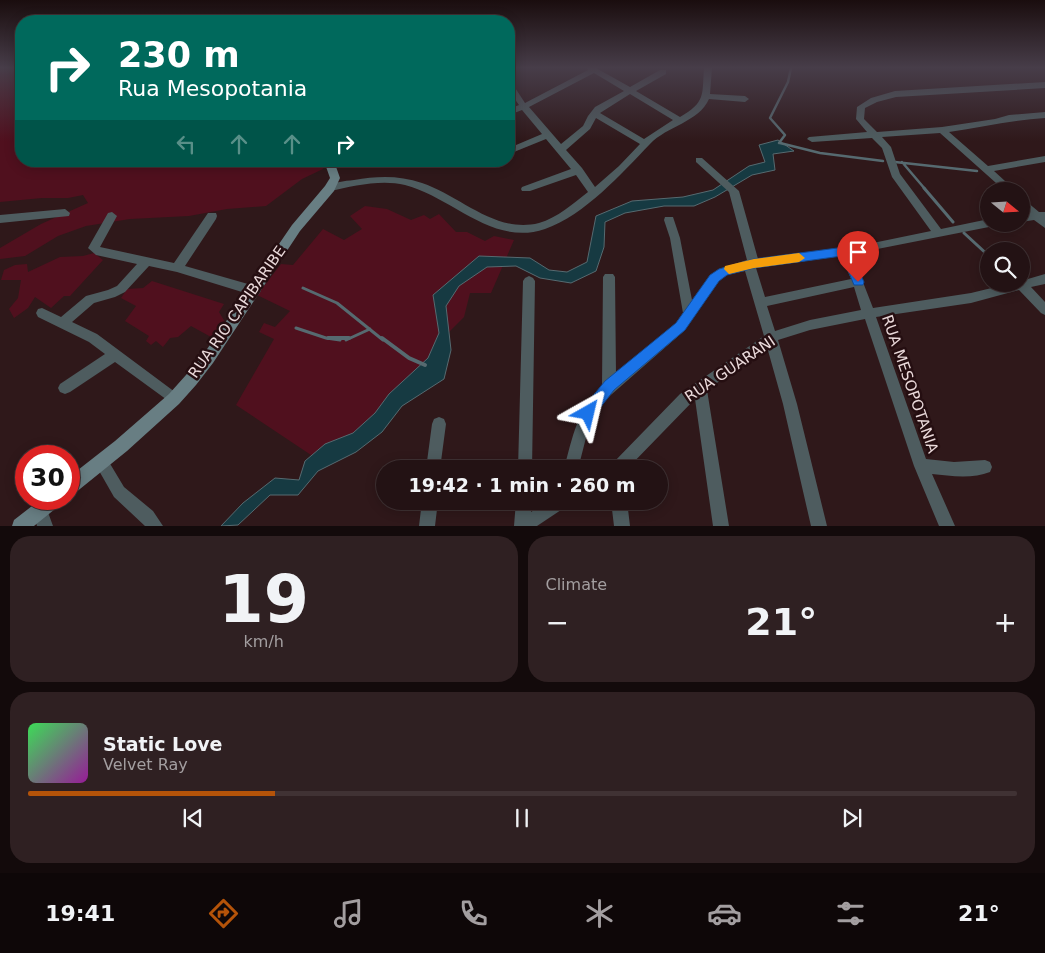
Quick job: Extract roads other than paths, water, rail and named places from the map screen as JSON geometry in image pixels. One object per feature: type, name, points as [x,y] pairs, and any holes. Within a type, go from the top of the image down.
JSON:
[{"type":"street","points":[[515,110],[548,93]]},
{"type":"street","points":[[562,149],[583,130],[592,116],[629,93]]},
{"type":"street","points":[[631,93],[679,120]]},
{"type":"street","points":[[330,188],[361,182],[402,181],[442,196],[493,222],[513,229],[525,230],[545,226],[618,173],[645,143],[679,120],[699,110],[704,104],[706,93]]},
{"type":"street","points":[[919,93],[895,94],[874,100],[861,107],[860,119],[886,147],[895,175],[939,234]]},
{"type":"street","points":[[515,95],[522,107],[562,149],[593,192]]},
{"type":"street","points":[[706,96],[745,99]]},
{"type":"street","points":[[812,139],[942,130],[987,124],[1009,118],[1045,115]]},
{"type":"street","points":[[592,116],[645,143]]},
{"type":"street","points":[[942,130],[1001,182]]},
{"type":"street","points":[[515,149],[548,136]]},
{"type":"street","points":[[987,169],[1045,158]]},
{"type":"street","points":[[699,160],[721,178],[734,192],[760,302],[772,337],[819,526]]},
{"type":"street","points":[[330,188],[335,178],[331,167]]},
{"type":"street","points":[[526,189],[578,170]]},
{"type":"street","name":"RUA RIO CAPIBARIBE","points":[[80,478],[174,399],[208,359],[291,235],[330,188]]},
{"type":"street","points":[[1030,207],[1041,215],[1045,224]]},
{"type":"street","points":[[0,219],[65,213]]},
{"type":"street","points":[[112,216],[94,248],[100,252],[177,268],[255,291]]},
{"type":"street","points":[[177,268],[212,216]]},
{"type":"street","points":[[669,220],[675,238],[689,314]]},
{"type":"street","points":[[572,460],[588,413],[609,386],[665,341],[689,314],[714,278],[734,268],[752,264],[845,252],[980,225]]},
{"type":"street","name":"RUA MESOPOTANIA","points":[[845,252],[858,282],[922,466],[947,526]]},
{"type":"street","points":[[63,322],[90,299],[111,294],[121,289],[147,261]]},
{"type":"street","points":[[609,277],[609,386]]},
{"type":"street","name":"RUA GUARANI","points":[[1030,284],[1045,279]]},
{"type":"street","points":[[526,460],[529,281]]},
{"type":"street","points":[[760,302],[858,282]]},
{"type":"street","name":"RUA GUARANI","points":[[625,460],[671,411],[700,387],[772,337],[810,325],[869,313],[971,298],[996,292]]},
{"type":"street","points":[[1028,292],[1045,310]]},
{"type":"street","points":[[42,313],[93,338],[174,399]]},
{"type":"street","points":[[66,388],[114,355]]},
{"type":"street","points":[[700,387],[721,526]]},
{"type":"street","points":[[434,460],[439,424]]},
{"type":"street","points":[[101,462],[119,492],[148,516],[155,526]]},
{"type":"street","points":[[922,466],[954,469],[984,467]]},
{"type":"street","points":[[427,526],[429,510]]},
{"type":"street","points":[[522,525],[523,510]]},
{"type":"street","points":[[522,525],[547,510]]},
{"type":"street","points":[[620,510],[622,526]]},
{"type":"street","points":[[20,526],[46,511]]},
{"type":"water","points":[[778,140],[794,151],[773,154],[775,170],[752,175],[715,197],[694,206],[664,206],[625,213],[605,222],[604,247],[596,271],[571,283],[540,278],[516,266],[487,267],[459,286],[446,306],[451,350],[444,379],[402,406],[382,432],[356,452],[318,471],[298,495],[270,495],[238,525],[221,526],[243,503],[275,478],[299,480],[305,461],[325,444],[353,433],[375,413],[389,394],[428,358],[439,333],[433,295],[479,256],[530,258],[549,270],[567,272],[587,262],[596,216],[632,201],[683,197],[713,190],[749,166],[765,162],[759,145]]},
{"type":"waterway","points":[[779,143],[785,135],[770,118],[783,93]]},
{"type":"waterway","points":[[780,143],[820,153],[883,161]]},
{"type":"waterway","points":[[895,162],[903,163]]},
{"type":"waterway","points":[[903,163],[977,171]]},
{"type":"waterway","points":[[903,163],[925,189]]},
{"type":"waterway","points":[[924,188],[953,222]]},
{"type":"waterway","points":[[964,233],[980,248]]},
{"type":"waterway","points":[[303,288],[337,303],[370,329]]},
{"type":"waterway","points":[[296,328],[326,338],[340,340]]},
{"type":"waterway","points":[[346,340],[370,329]]},
{"type":"waterway","points":[[370,329],[383,340]]},
{"type":"waterway","points":[[328,338],[349,338]]},
{"type":"waterway","points":[[382,338],[409,358],[425,365]]}]
